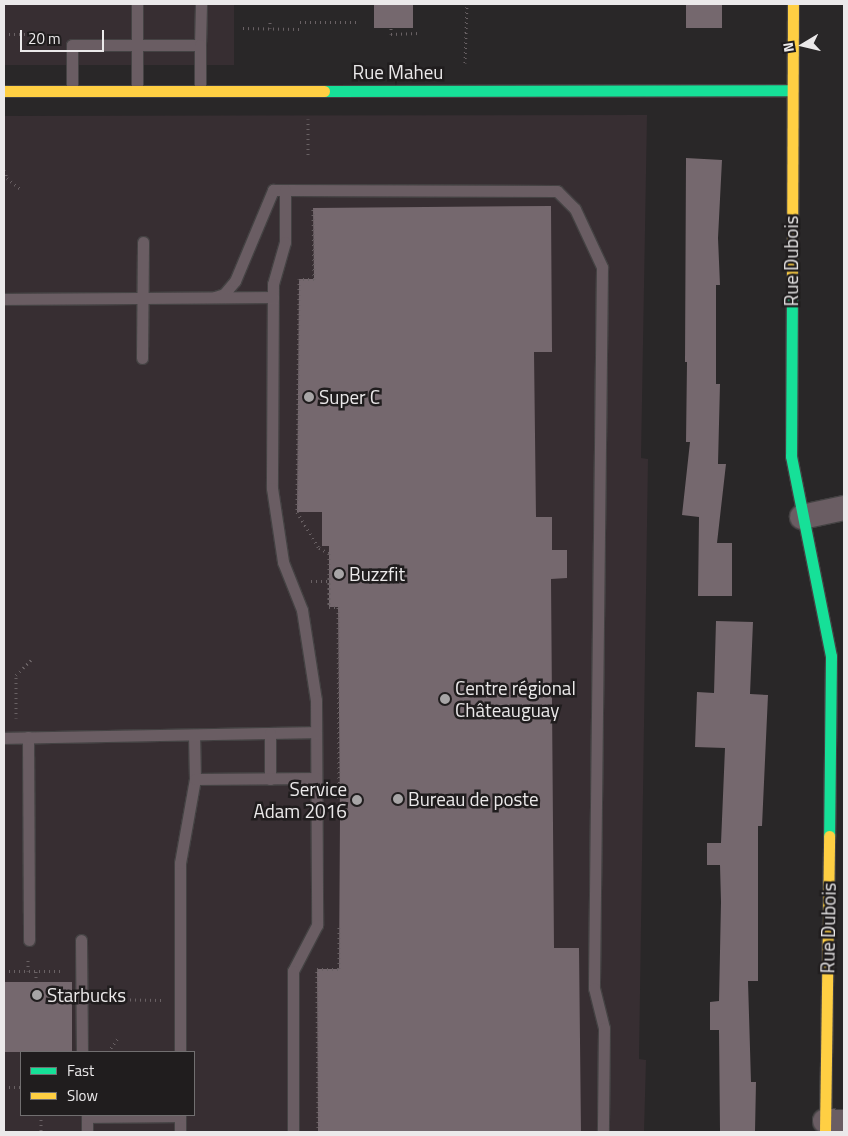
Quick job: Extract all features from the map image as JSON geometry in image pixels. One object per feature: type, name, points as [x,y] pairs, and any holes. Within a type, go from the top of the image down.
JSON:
[{"type":"street","name":"Rue Dubois","points":[[793,4],[791,456],[830,648],[837,798],[831,1125]]},
{"type":"street","name":"Rue Maheu","points":[[4,91],[792,90]]},
{"type":"street","points":[[802,517],[844,508]]},
{"type":"lane","points":[[137,4],[137,90]]},
{"type":"lane","points":[[200,90],[201,4]]},
{"type":"lane","points":[[72,90],[72,45],[200,45]]},
{"type":"lane","points":[[215,297],[224,294],[235,281],[273,190],[557,192],[575,209],[602,267],[594,988],[604,1028],[603,1132]]},
{"type":"lane","points":[[285,190],[285,242],[276,268],[273,297],[272,488],[283,562],[302,610],[316,700],[317,925],[293,971],[293,1132]]},
{"type":"lane","points":[[142,358],[143,242]]},
{"type":"lane","points":[[4,299],[273,297]]},
{"type":"lane","points":[[4,738],[316,732]]},
{"type":"lane","points":[[270,733],[270,779]]},
{"type":"lane","points":[[180,1051],[180,863],[195,779],[194,734]]},
{"type":"lane","points":[[22,738],[29,940]]},
{"type":"lane","points":[[195,779],[316,778]]},
{"type":"lane","points":[[81,940],[82,1051]]},
{"type":"lane","points":[[87,1116],[87,1132]]},
{"type":"lane","points":[[180,1116],[180,1132]]},
{"type":"path","points":[[466,68],[467,4]]},
{"type":"path","points":[[331,16],[332,22]]},
{"type":"path","points":[[270,19],[270,28]]},
{"type":"path","points":[[300,22],[358,22]]},
{"type":"path","points":[[243,28],[300,29]]},
{"type":"path","points":[[391,28],[391,34],[418,33]]},
{"type":"path","points":[[4,34],[29,34]]},
{"type":"path","points":[[308,112],[308,156]]},
{"type":"path","points":[[4,170],[7,178],[22,190]]},
{"type":"path","points":[[22,738],[16,675],[33,658]]},
{"type":"path","points":[[4,971],[72,971]]},
{"type":"path","points":[[36,971],[36,982]]},
{"type":"path","points":[[91,999],[148,1000]]},
{"type":"path","points":[[109,1051],[118,1039]]},
{"type":"path","points":[[4,1087],[20,1087]]},
{"type":"path","points":[[41,1116],[41,1132]]},
{"type":"shaded area","points":[[4,4],[234,4],[234,65],[4,65]]},
{"type":"shaded area","points":[[647,115],[641,458],[648,459],[639,1059],[646,1060],[644,1132],[4,1132],[4,116]]},
{"type":"building","points":[[374,4],[413,4],[413,28],[374,28]]},
{"type":"building","points":[[686,4],[722,4],[722,28],[686,28]]},
{"type":"building","points":[[686,158],[722,160],[718,238],[720,285],[716,285],[716,384],[720,384],[718,464],[726,464],[717,543],[732,543],[732,596],[698,596],[699,517],[682,515],[690,442],[686,442]]},
{"type":"building","name":"Centre régional Châteauguay","points":[[551,206],[552,352],[534,352],[536,517],[552,517],[552,550],[567,550],[567,578],[551,579],[554,948],[579,948],[581,1132],[318,1132],[317,969],[339,969],[340,816],[338,607],[329,607],[329,546],[322,546],[322,512],[297,512],[299,279],[314,279],[313,208]]},
{"type":"building","points":[[716,621],[753,622],[750,694],[768,695],[762,826],[758,826],[758,981],[748,981],[751,1082],[756,1082],[755,1132],[720,1132],[719,1030],[710,1030],[710,1002],[719,1001],[721,902],[720,865],[707,865],[707,843],[721,843],[725,748],[695,747],[697,692],[714,693]]},
{"type":"building","points":[[4,982],[72,982],[72,1051],[4,1052]]},
{"type":"traffic: fast","points":[[324,91],[792,90]]},
{"type":"traffic: fast","points":[[792,280],[791,456],[831,656],[829,836]]},
{"type":"traffic: slow","points":[[792,280],[793,4]]},
{"type":"traffic: slow","points":[[4,91],[324,91]]},
{"type":"traffic: slow","points":[[825,1132],[829,836]]},
{"type":"place","name":"Super C","points":[[309,397]]},
{"type":"place","name":"Buzzfit","points":[[339,574]]},
{"type":"place","name":"Centre régional Châteauguay","points":[[445,699]]},
{"type":"place","name":"Bureau de poste","points":[[398,799]]},
{"type":"place","name":"Service Adam 2016","points":[[357,800]]},
{"type":"place","name":"Starbucks","points":[[37,995]]}]
